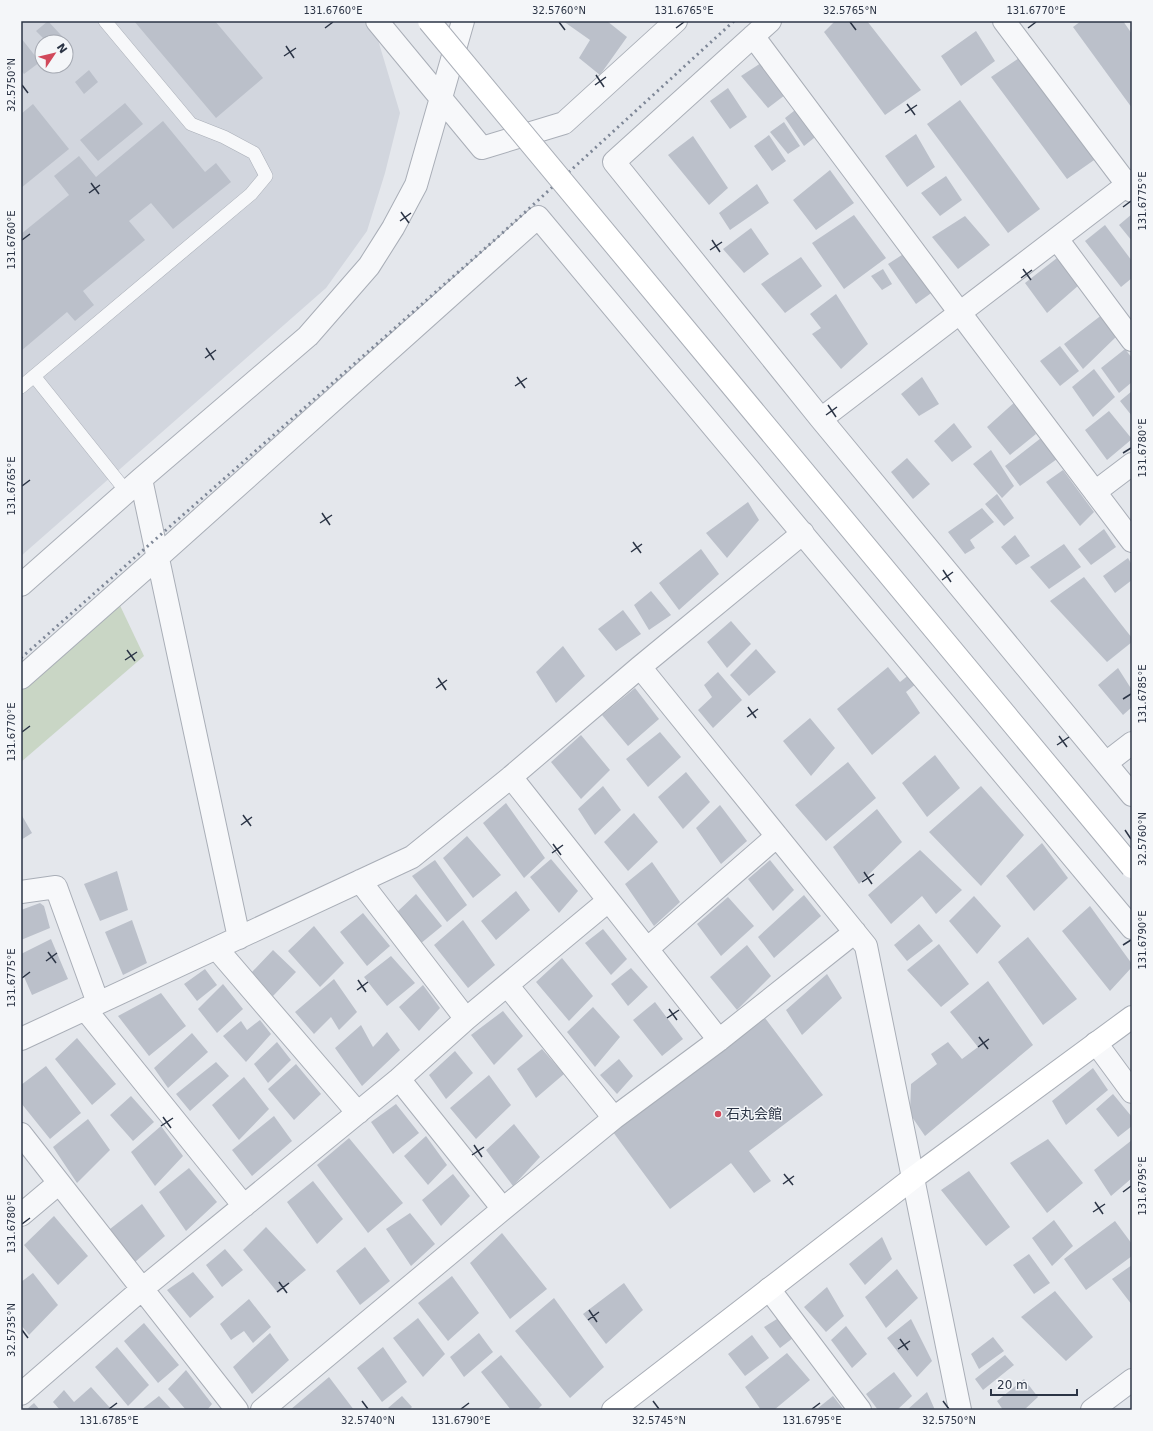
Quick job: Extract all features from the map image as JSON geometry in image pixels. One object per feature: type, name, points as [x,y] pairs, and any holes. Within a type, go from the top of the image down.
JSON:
[{"type":"street","points":[[377,21],[482,148],[564,123],[676,21]]},
{"type":"street","points":[[429,21],[1132,867]]},
{"type":"street","points":[[21,585],[134,485],[308,336],[369,266],[394,228],[416,185],[464,21]]},
{"type":"street","points":[[770,21],[614,162],[821,419],[1132,795]]},
{"type":"street","points":[[821,419],[1057,239],[1130,186],[1004,21]]},
{"type":"street","points":[[753,36],[1132,541]]},
{"type":"street","points":[[21,678],[538,217],[1132,928]]},
{"type":"street","points":[[1057,239],[1132,340]]},
{"type":"street","points":[[1095,492],[1132,464]]},
{"type":"street","points":[[134,485],[157,558],[239,938]]},
{"type":"street","points":[[21,1039],[412,857],[511,777],[640,667],[803,533]]},
{"type":"street","points":[[640,667],[866,946],[960,1410]]},
{"type":"street","points":[[1106,763],[1132,743]]},
{"type":"street","points":[[511,777],[719,1040]]},
{"type":"street","points":[[647,949],[777,836]]},
{"type":"street","points":[[360,881],[466,1019]]},
{"type":"street","points":[[21,892],[56,886],[91,1006],[244,1206]]},
{"type":"street","points":[[21,1394],[142,1289],[400,1079],[466,1019],[608,901]]},
{"type":"street","points":[[262,1410],[614,1118],[719,1040],[855,932]]},
{"type":"street","points":[[217,949],[358,1113]]},
{"type":"street","points":[[507,985],[614,1118]]},
{"type":"street","points":[[613,1410],[913,1178],[1132,1017]]},
{"type":"street","points":[[1096,1043],[1132,1092]]},
{"type":"street","points":[[400,1079],[503,1209]]},
{"type":"street","points":[[21,1134],[237,1410]]},
{"type":"street","points":[[21,1215],[59,1182]]},
{"type":"street","points":[[770,1289],[860,1410]]},
{"type":"street","points":[[1092,1410],[1132,1380]]},
{"type":"lane","points":[[21,387],[251,194],[266,176],[254,153],[224,137],[191,124],[105,21]]},
{"type":"lane","points":[[34,376],[134,485]]},
{"type":"shaded area","points":[[21,21],[363,21],[378,40],[400,113],[385,173],[367,231],[326,288],[21,556]]},
{"type":"green space","points":[[115,595],[144,656],[21,762],[21,684]]},
{"type":"building","points":[[48,21],[60,34],[39,34],[36,31]]},
{"type":"building","points":[[134,21],[215,21],[263,78],[216,118]]},
{"type":"building","points":[[563,21],[607,21],[627,37],[600,75],[579,58],[590,40]]},
{"type":"building","points":[[835,21],[867,21],[921,90],[885,115],[824,32]]},
{"type":"building","points":[[1081,21],[1123,21],[1132,34],[1132,108],[1073,27]]},
{"type":"building","points":[[976,31],[995,61],[961,86],[941,56]]},
{"type":"building","points":[[21,38],[34,54],[34,66],[24,74],[21,70]]},
{"type":"building","points":[[1025,54],[1097,158],[1067,179],[991,77]]},
{"type":"building","points":[[761,63],[785,95],[768,108],[741,76]]},
{"type":"building","points":[[89,70],[98,82],[84,94],[75,82]]},
{"type":"building","points":[[728,88],[747,117],[730,129],[710,101]]},
{"type":"building","points":[[960,100],[1040,209],[1008,233],[927,124]]},
{"type":"building","points":[[125,103],[143,124],[98,161],[80,140]]},
{"type":"building","points":[[33,104],[69,149],[21,188],[21,114]]},
{"type":"building","points":[[799,107],[819,134],[804,146],[785,118]]},
{"type":"building","points":[[163,121],[205,172],[216,163],[231,182],[173,229],[151,203],[129,221],[145,240],[83,291],[94,305],[75,321],[67,312],[21,351],[21,234],[69,195],[54,176],[79,156],[96,177]]},
{"type":"building","points":[[784,122],[800,146],[788,154],[770,132]]},
{"type":"building","points":[[916,134],[935,167],[907,187],[885,156]]},
{"type":"building","points":[[769,135],[786,161],[772,171],[754,146]]},
{"type":"building","points":[[693,136],[728,188],[709,205],[668,155]]},
{"type":"building","points":[[830,170],[854,203],[816,230],[793,200]]},
{"type":"building","points":[[946,176],[962,200],[940,216],[921,193]]},
{"type":"building","points":[[757,184],[769,203],[730,230],[719,213]]},
{"type":"building","points":[[1132,214],[1132,241],[1119,225]]},
{"type":"building","points":[[854,215],[886,258],[844,289],[812,243]]},
{"type":"building","points":[[965,216],[990,245],[958,269],[932,237]]},
{"type":"building","points":[[1105,225],[1132,261],[1132,278],[1121,287],[1085,241]]},
{"type":"building","points":[[751,228],[769,254],[744,273],[723,249]]},
{"type":"building","points":[[905,253],[934,291],[916,304],[888,264]]},
{"type":"building","points":[[801,257],[822,286],[785,313],[761,284]]},
{"type":"building","points":[[1057,258],[1079,285],[1047,313],[1025,283]]},
{"type":"building","points":[[883,269],[892,284],[882,290],[871,276]]},
{"type":"building","points":[[836,294],[868,344],[841,369],[812,334],[821,328],[810,314]]},
{"type":"building","points":[[1103,314],[1118,335],[1083,369],[1064,344]]},
{"type":"building","points":[[1060,346],[1079,371],[1060,386],[1040,361]]},
{"type":"building","points":[[1125,349],[1132,358],[1132,382],[1119,393],[1101,368]]},
{"type":"building","points":[[1094,369],[1115,397],[1093,417],[1072,387]]},
{"type":"building","points":[[922,377],[939,404],[919,416],[901,394]]},
{"type":"building","points":[[1132,391],[1132,416],[1120,401]]},
{"type":"building","points":[[1016,401],[1036,434],[1010,455],[987,427]]},
{"type":"building","points":[[1109,411],[1132,439],[1107,460],[1085,430]]},
{"type":"building","points":[[954,423],[972,447],[952,462],[934,441]]},
{"type":"building","points":[[1041,438],[1057,459],[1020,486],[1005,466]]},
{"type":"building","points":[[991,450],[1014,486],[1002,498],[973,464]]},
{"type":"building","points":[[907,458],[930,484],[913,499],[891,472]]},
{"type":"building","points":[[1063,470],[1094,512],[1080,526],[1046,482]]},
{"type":"building","points":[[997,494],[1014,518],[1004,526],[985,504]]},
{"type":"building","points":[[748,502],[759,520],[727,558],[706,533]]},
{"type":"building","points":[[982,508],[994,522],[970,540],[975,548],[965,554],[948,532]]},
{"type":"building","points":[[1104,529],[1116,547],[1091,565],[1078,549]]},
{"type":"building","points":[[1015,535],[1030,556],[1016,565],[1001,547]]},
{"type":"building","points":[[1064,544],[1081,567],[1049,589],[1030,567]]},
{"type":"building","points":[[701,549],[719,574],[679,610],[659,583]]},
{"type":"building","points":[[1128,558],[1132,565],[1132,580],[1115,593],[1103,576]]},
{"type":"building","points":[[1084,577],[1132,638],[1132,642],[1107,662],[1050,601]]},
{"type":"building","points":[[651,591],[671,615],[649,630],[634,605]]},
{"type":"building","points":[[623,610],[641,634],[616,651],[598,629]]},
{"type":"building","points":[[731,621],[751,644],[727,668],[707,642]]},
{"type":"building","points":[[563,646],[585,676],[556,703],[536,672]]},
{"type":"building","points":[[756,649],[776,672],[749,696],[730,675]]},
{"type":"building","points":[[888,667],[900,682],[910,674],[917,683],[906,692],[920,713],[872,755],[837,709]]},
{"type":"building","points":[[1118,668],[1132,690],[1132,707],[1123,715],[1098,685]]},
{"type":"building","points":[[718,672],[742,700],[713,728],[698,710],[712,697],[704,685]]},
{"type":"building","points":[[635,688],[659,719],[628,746],[602,715]]},
{"type":"building","points":[[810,718],[835,748],[811,776],[783,741]]},
{"type":"building","points":[[660,732],[681,757],[648,787],[626,759]]},
{"type":"building","points":[[581,735],[610,770],[581,799],[551,762]]},
{"type":"building","points":[[935,755],[960,788],[927,817],[902,783]]},
{"type":"building","points":[[848,762],[876,798],[826,841],[795,805]]},
{"type":"building","points":[[686,772],[710,802],[683,829],[658,797]]},
{"type":"building","points":[[603,786],[621,810],[595,835],[578,809]]},
{"type":"building","points":[[981,786],[1024,835],[981,886],[929,832]]},
{"type":"building","points":[[506,803],[545,858],[524,878],[483,823]]},
{"type":"building","points":[[720,805],[747,841],[721,864],[696,828]]},
{"type":"building","points":[[877,809],[902,842],[859,884],[833,847]]},
{"type":"building","points":[[634,813],[658,842],[628,871],[604,842]]},
{"type":"building","points":[[21,814],[32,833],[21,840]]},
{"type":"building","points":[[467,836],[501,875],[473,898],[443,858]]},
{"type":"building","points":[[1042,843],[1068,878],[1034,911],[1006,876]]},
{"type":"building","points":[[920,850],[962,890],[936,914],[922,896],[891,924],[868,895]]},
{"type":"building","points":[[551,859],[578,891],[559,913],[530,877]]},
{"type":"building","points":[[435,860],[467,905],[447,922],[412,876]]},
{"type":"building","points":[[770,860],[794,890],[773,911],[748,879]]},
{"type":"building","points":[[652,862],[680,902],[654,926],[625,884]]},
{"type":"building","points":[[117,871],[128,910],[100,921],[84,884]]},
{"type":"building","points":[[516,891],[530,910],[496,940],[481,921]]},
{"type":"building","points":[[416,894],[442,926],[420,944],[396,913]]},
{"type":"building","points":[[804,895],[821,916],[774,958],[758,937]]},
{"type":"building","points":[[974,896],[1001,926],[977,954],[949,921]]},
{"type":"building","points":[[728,897],[754,926],[721,956],[697,924]]},
{"type":"building","points":[[40,903],[44,906],[50,928],[21,940],[21,910]]},
{"type":"building","points":[[1090,906],[1132,964],[1132,967],[1110,991],[1062,931]]},
{"type":"building","points":[[363,913],[390,946],[367,966],[340,932]]},
{"type":"building","points":[[132,920],[147,963],[123,975],[105,932]]},
{"type":"building","points":[[463,920],[495,965],[468,988],[434,945]]},
{"type":"building","points":[[919,924],[933,941],[907,961],[894,945]]},
{"type":"building","points":[[314,926],[344,963],[320,987],[288,951]]},
{"type":"building","points":[[603,929],[627,959],[611,975],[585,943]]},
{"type":"building","points":[[1028,937],[1077,999],[1043,1025],[998,962]]},
{"type":"building","points":[[51,939],[68,979],[32,995],[21,970],[21,954]]},
{"type":"building","points":[[939,944],[969,984],[941,1007],[907,970]]},
{"type":"building","points":[[747,945],[771,976],[737,1010],[710,977]]},
{"type":"building","points":[[273,950],[296,972],[273,996],[252,972]]},
{"type":"building","points":[[391,956],[415,983],[387,1006],[364,977]]},
{"type":"building","points":[[562,958],[593,996],[569,1021],[536,982]]},
{"type":"building","points":[[631,968],[648,987],[628,1006],[611,984]]},
{"type":"building","points":[[205,969],[217,985],[197,1001],[184,984]]},
{"type":"building","points":[[827,974],[842,998],[802,1035],[786,1010]]},
{"type":"building","points":[[334,979],[357,1012],[339,1030],[331,1017],[314,1034],[295,1012]]},
{"type":"building","points":[[988,981],[1033,1045],[925,1136],[910,1114],[911,1084],[937,1064],[931,1054],[948,1042],[962,1059],[978,1047],[950,1012]]},
{"type":"building","points":[[223,984],[243,1009],[217,1033],[198,1009]]},
{"type":"building","points":[[423,985],[440,1008],[419,1031],[399,1007]]},
{"type":"building","points":[[161,993],[186,1026],[149,1056],[118,1016]]},
{"type":"building","points":[[655,1002],[683,1039],[662,1056],[633,1020]]},
{"type":"building","points":[[593,1007],[620,1037],[595,1067],[567,1032]]},
{"type":"building","points":[[503,1011],[523,1036],[494,1065],[471,1035]]},
{"type":"building","name":"石丸会館","points":[[765,1018],[823,1095],[749,1151],[771,1181],[754,1193],[731,1163],[670,1209],[613,1132]]},
{"type":"building","points":[[260,1020],[271,1034],[246,1062],[223,1036],[241,1021],[247,1030]]},
{"type":"building","points":[[361,1025],[373,1047],[387,1032],[400,1050],[362,1086],[335,1048]]},
{"type":"building","points":[[192,1033],[208,1052],[168,1088],[154,1068]]},
{"type":"building","points":[[77,1038],[116,1084],[92,1105],[55,1059]]},
{"type":"building","points":[[277,1042],[291,1060],[268,1083],[254,1064]]},
{"type":"building","points":[[542,1049],[564,1074],[536,1098],[517,1069]]},
{"type":"building","points":[[455,1051],[473,1073],[446,1099],[429,1075]]},
{"type":"building","points":[[619,1059],[633,1076],[617,1094],[600,1075]]},
{"type":"building","points":[[216,1062],[229,1076],[190,1111],[176,1094]]},
{"type":"building","points":[[296,1064],[321,1094],[294,1120],[268,1089]]},
{"type":"building","points":[[46,1066],[81,1113],[50,1139],[21,1103],[21,1085]]},
{"type":"building","points":[[1093,1068],[1108,1090],[1066,1125],[1052,1101]]},
{"type":"building","points":[[489,1075],[511,1105],[476,1139],[450,1108]]},
{"type":"building","points":[[244,1077],[269,1109],[239,1140],[212,1105]]},
{"type":"building","points":[[1113,1094],[1132,1117],[1132,1126],[1118,1137],[1096,1109]]},
{"type":"building","points":[[131,1096],[154,1122],[133,1141],[110,1115]]},
{"type":"building","points":[[396,1104],[419,1133],[393,1154],[371,1122]]},
{"type":"building","points":[[274,1116],[292,1141],[252,1176],[232,1150]]},
{"type":"building","points":[[88,1119],[110,1150],[77,1183],[53,1147]]},
{"type":"building","points":[[514,1124],[540,1157],[513,1186],[486,1150]]},
{"type":"building","points":[[161,1126],[183,1156],[155,1186],[131,1152]]},
{"type":"building","points":[[426,1136],[447,1165],[428,1185],[404,1156]]},
{"type":"building","points":[[349,1138],[403,1203],[368,1233],[317,1165]]},
{"type":"building","points":[[1048,1139],[1083,1183],[1047,1213],[1010,1163]]},
{"type":"building","points":[[1132,1140],[1132,1178],[1111,1196],[1094,1170]]},
{"type":"building","points":[[189,1168],[217,1202],[186,1231],[159,1192]]},
{"type":"building","points":[[969,1171],[1010,1227],[986,1246],[941,1190]]},
{"type":"building","points":[[453,1174],[470,1196],[441,1226],[422,1200]]},
{"type":"building","points":[[313,1181],[343,1219],[317,1244],[287,1202]]},
{"type":"building","points":[[142,1204],[165,1236],[135,1262],[110,1229]]},
{"type":"building","points":[[410,1213],[435,1244],[411,1266],[386,1229]]},
{"type":"building","points":[[54,1216],[88,1256],[58,1285],[24,1245]]},
{"type":"building","points":[[1054,1220],[1073,1246],[1052,1266],[1032,1238]]},
{"type":"building","points":[[1115,1221],[1132,1244],[1132,1256],[1086,1290],[1064,1259]]},
{"type":"building","points":[[266,1227],[306,1270],[278,1293],[243,1250]]},
{"type":"building","points":[[502,1233],[547,1289],[510,1319],[470,1263]]},
{"type":"building","points":[[882,1237],[892,1259],[865,1285],[849,1264]]},
{"type":"building","points":[[365,1247],[390,1281],[360,1305],[336,1271]]},
{"type":"building","points":[[225,1249],[243,1270],[222,1287],[206,1265]]},
{"type":"building","points":[[1029,1254],[1050,1283],[1034,1294],[1013,1265]]},
{"type":"building","points":[[1132,1265],[1132,1305],[1112,1279]]},
{"type":"building","points":[[897,1269],[918,1298],[886,1328],[865,1297]]},
{"type":"building","points":[[193,1272],[214,1297],[190,1318],[167,1290]]},
{"type":"building","points":[[33,1273],[58,1305],[29,1335],[21,1325],[21,1282]]},
{"type":"building","points":[[452,1276],[479,1313],[448,1341],[418,1303]]},
{"type":"building","points":[[624,1283],[643,1310],[606,1344],[583,1314]]},
{"type":"building","points":[[827,1287],[844,1316],[826,1332],[804,1307]]},
{"type":"building","points":[[1055,1291],[1093,1337],[1066,1361],[1021,1317]]},
{"type":"building","points":[[554,1298],[604,1367],[570,1398],[515,1331]]},
{"type":"building","points":[[249,1299],[271,1327],[253,1343],[244,1331],[231,1340],[220,1324]]},
{"type":"building","points":[[418,1318],[445,1354],[423,1377],[393,1338]]},
{"type":"building","points":[[777,1319],[793,1338],[780,1348],[764,1327]]},
{"type":"building","points":[[911,1319],[932,1361],[917,1377],[887,1338]]},
{"type":"building","points":[[144,1323],[179,1365],[158,1383],[124,1341]]},
{"type":"building","points":[[846,1326],[867,1354],[852,1368],[831,1340]]},
{"type":"building","points":[[270,1333],[289,1360],[252,1394],[233,1367]]},
{"type":"building","points":[[479,1333],[493,1352],[464,1377],[450,1357]]},
{"type":"building","points":[[752,1335],[769,1358],[745,1376],[728,1354]]},
{"type":"building","points":[[993,1337],[1004,1351],[979,1369],[971,1354]]},
{"type":"building","points":[[117,1347],[149,1385],[128,1406],[95,1367]]},
{"type":"building","points":[[383,1347],[407,1382],[382,1402],[357,1368]]},
{"type":"building","points":[[787,1353],[810,1380],[774,1410],[761,1410],[745,1387]]},
{"type":"building","points":[[501,1355],[542,1405],[537,1410],[511,1410],[481,1372]]},
{"type":"building","points":[[1005,1355],[1014,1365],[983,1390],[975,1379]]},
{"type":"building","points":[[186,1370],[212,1404],[207,1410],[186,1410],[168,1389]]},
{"type":"building","points":[[894,1372],[912,1396],[897,1410],[878,1410],[866,1394]]},
{"type":"building","points":[[329,1377],[354,1410],[290,1410]]},
{"type":"building","points":[[1024,1379],[1038,1397],[1024,1410],[1003,1410],[997,1401]]},
{"type":"building","points":[[91,1387],[112,1410],[60,1410],[53,1402],[64,1390],[74,1402]]},
{"type":"building","points":[[927,1392],[935,1410],[907,1410]]},
{"type":"building","points":[[159,1396],[172,1410],[141,1410]]},
{"type":"building","points":[[402,1396],[412,1407],[409,1410],[390,1410],[388,1408]]},
{"type":"building","points":[[833,1396],[844,1410],[820,1410],[818,1408]]},
{"type":"building","points":[[34,1403],[40,1410],[26,1410]]},
{"type":"railway","points":[[21,658],[499,236],[734,21]]},
{"type":"place","name":"石丸会館","points":[[718,1114]]}]
